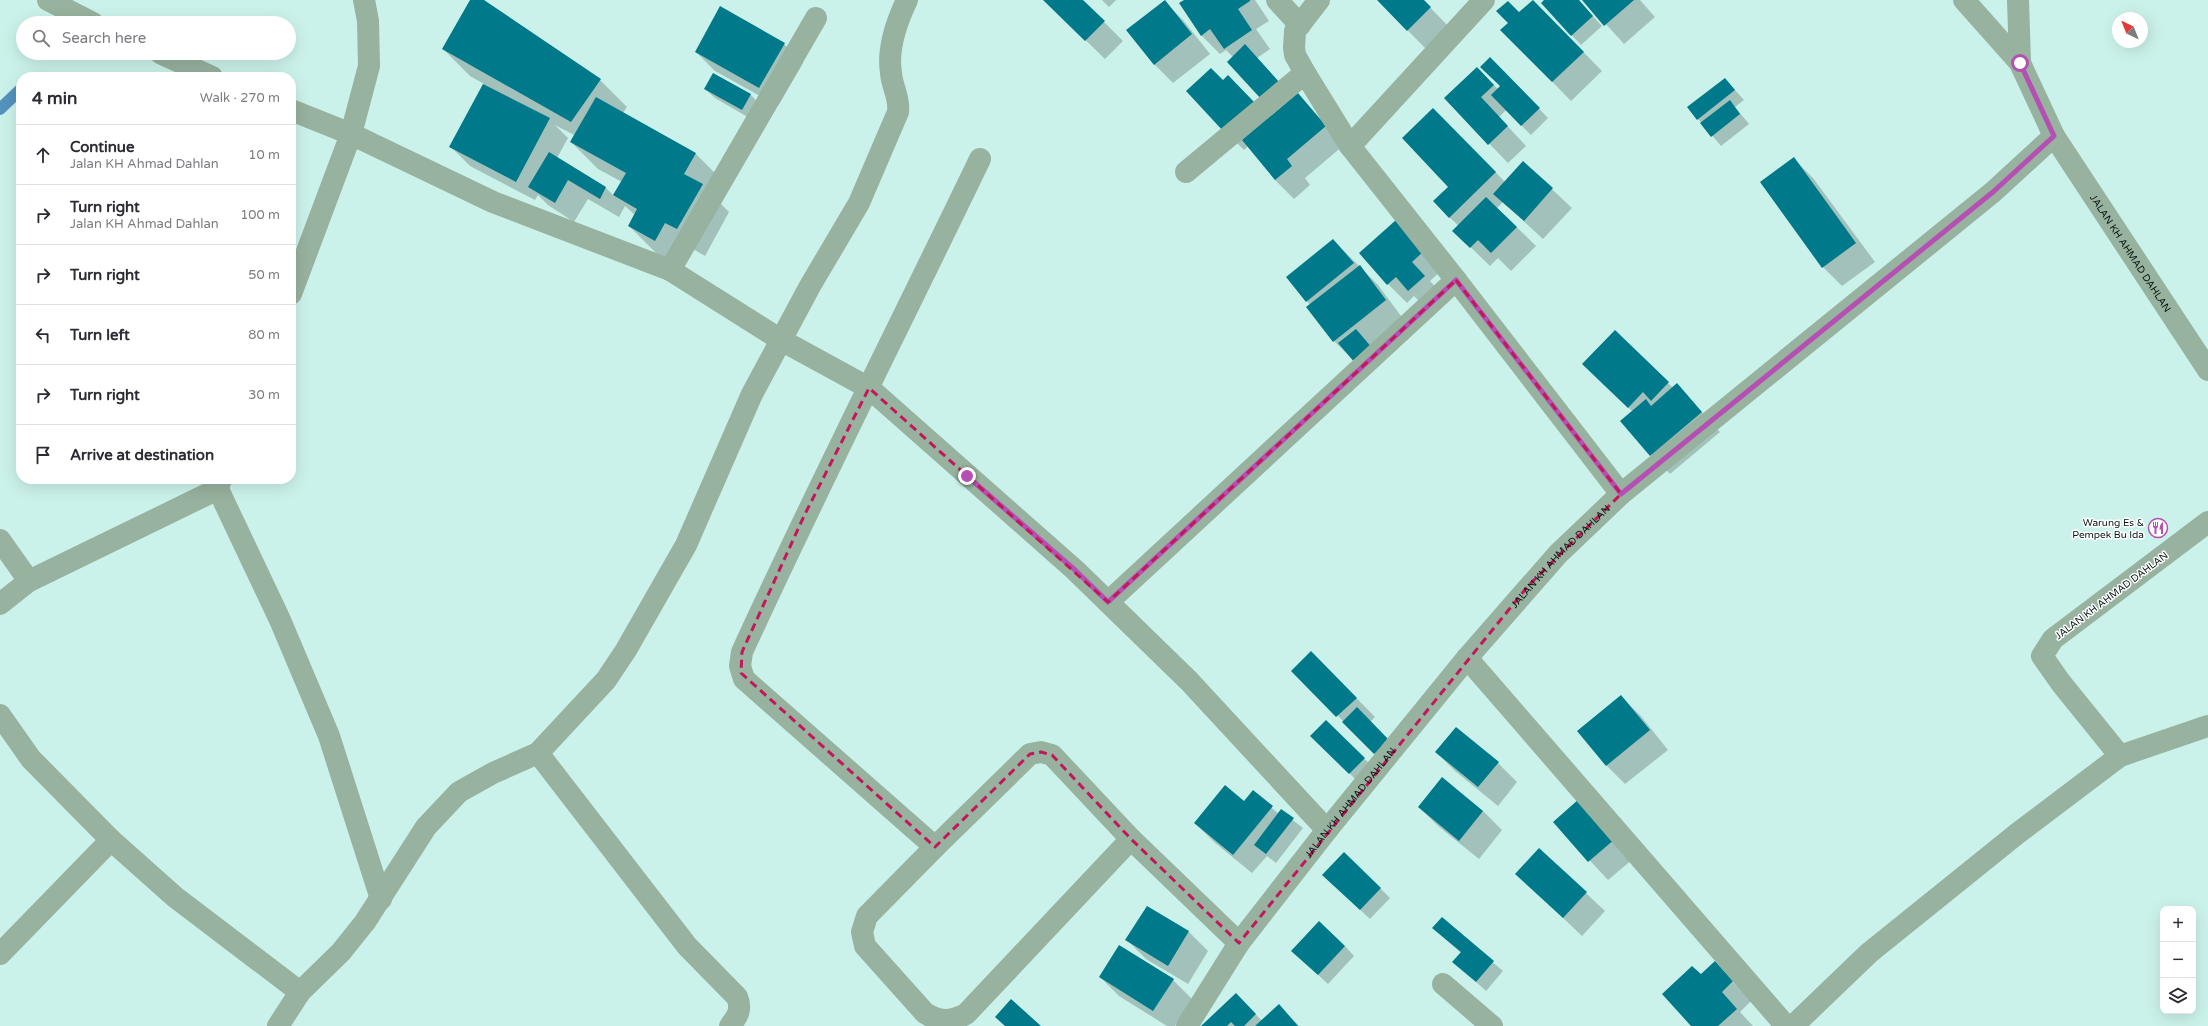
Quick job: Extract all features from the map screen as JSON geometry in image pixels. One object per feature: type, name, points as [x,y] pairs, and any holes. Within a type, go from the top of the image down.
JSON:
[{"type":"street","points":[[48,0],[79,16]]},
{"type":"street","points":[[296,281],[351,134],[369,66],[368,21],[364,0]]},
{"type":"street","points":[[278,1026],[300,992],[341,952],[381,899],[426,828],[459,792],[493,773],[538,752],[606,680],[626,650],[686,544],[752,394],[810,286],[859,203],[898,112],[899,103],[890,72],[893,43],[900,16],[907,0]]},
{"type":"street","points":[[1277,0],[1300,25]]},
{"type":"street","points":[[1320,0],[1295,31],[1295,55],[1305,73],[1350,146],[1456,280],[1621,494]]},
{"type":"street","points":[[1350,146],[1484,0]]},
{"type":"street","points":[[1964,0],[2020,63]]},
{"type":"street","name":"JALAN KH AHMAD DAHLAN","points":[[2018,0],[2020,63],[2054,136],[2208,370]]},
{"type":"street","points":[[670,270],[816,18]]},
{"type":"street","points":[[175,60],[201,72]]},
{"type":"street","points":[[1186,172],[1305,73]]},
{"type":"street","points":[[296,112],[351,134],[493,202],[670,270],[781,340],[869,388],[1075,570],[1189,681],[1327,830]]},
{"type":"street","name":"JALAN KH AHMAD DAHLAN","points":[[1187,1026],[1239,943],[1327,830],[1468,658],[1558,554],[1621,494],[1970,211],[2054,136]]},
{"type":"street","points":[[935,847],[744,679],[740,666],[742,652],[794,537],[869,388],[980,159]]},
{"type":"street","points":[[1108,602],[1456,280]]},
{"type":"street","points":[[0,604],[29,582],[219,484],[280,620],[329,736],[381,899]]},
{"type":"street","name":"JALAN KH AHMAD DAHLAN","points":[[2120,756],[2061,683],[2042,656],[2053,639],[2208,522]]},
{"type":"street","points":[[0,540],[29,582]]},
{"type":"street","points":[[1468,658],[1786,1026]]},
{"type":"street","points":[[0,715],[31,759],[111,840],[174,896],[300,992]]},
{"type":"street","points":[[1793,1026],[1869,953],[2018,833],[2120,756],[2208,726]]},
{"type":"street","points":[[538,752],[687,946],[737,997],[740,1003],[740,1010],[730,1026]]},
{"type":"street","points":[[1131,839],[966,1014],[948,1021],[940,1020],[925,1013],[865,946],[862,932],[867,916],[1030,754],[1041,752],[1052,755],[1131,839],[1239,943]]},
{"type":"street","points":[[0,954],[111,840]]},
{"type":"street","points":[[1443,984],[1492,1026]]},
{"type":"highlighted area","points":[[1456,280],[1621,494],[1528,586],[1239,943],[1131,839],[1052,755],[1041,752],[1030,754],[935,847],[741,673],[742,652],[804,516],[869,388],[1108,602]]},
{"type":"building","points":[[470,0],[484,0],[601,79],[571,122],[442,49]]},
{"type":"building","points":[[1043,0],[1083,0],[1105,21],[1085,41]]},
{"type":"building","points":[[1165,0],[1192,34],[1154,65],[1126,30]]},
{"type":"building","points":[[1184,0],[1250,0],[1238,9],[1252,30],[1224,49],[1210,29],[1201,36],[1179,3]]},
{"type":"building","points":[[1377,0],[1424,0],[1431,7],[1407,31]]},
{"type":"building","points":[[1533,0],[1584,52],[1552,82],[1500,30],[1508,23],[1496,11],[1508,1],[1519,12]]},
{"type":"building","points":[[1544,0],[1579,0],[1593,16],[1571,36],[1541,3]]},
{"type":"building","points":[[1582,0],[1634,0],[1604,26]]},
{"type":"building","points":[[720,6],[785,43],[759,88],[695,52]]},
{"type":"building","points":[[1245,44],[1280,83],[1262,100],[1227,62]]},
{"type":"building","points":[[1490,57],[1540,108],[1521,126],[1491,95],[1500,86],[1480,67]]},
{"type":"building","points":[[1477,67],[1494,85],[1481,97],[1508,126],[1488,145],[1444,98]]},
{"type":"building","points":[[1211,68],[1223,80],[1228,75],[1255,103],[1224,132],[1186,91]]},
{"type":"building","points":[[713,73],[751,94],[742,110],[704,89]]},
{"type":"building","points":[[1725,78],[1735,90],[1697,120],[1687,107]]},
{"type":"building","points":[[483,84],[550,118],[516,182],[449,147]]},
{"type":"building","points":[[1298,93],[1326,126],[1287,159],[1292,166],[1275,180],[1242,140]]},
{"type":"building","points":[[596,97],[696,153],[684,174],[703,184],[677,229],[665,223],[655,241],[628,226],[637,209],[613,195],[626,173],[570,142]]},
{"type":"building","points":[[1730,100],[1740,114],[1711,137],[1700,123]]},
{"type":"building","points":[[1433,108],[1496,172],[1449,218],[1433,201],[1448,187],[1402,138]]},
{"type":"building","points":[[549,152],[606,187],[600,199],[568,180],[555,203],[528,187]]},
{"type":"building","points":[[1794,157],[1856,243],[1822,268],[1760,182]]},
{"type":"building","points":[[1523,161],[1553,188],[1524,221],[1493,194]]},
{"type":"building","points":[[1486,197],[1517,227],[1491,253],[1478,240],[1470,248],[1452,231]]},
{"type":"building","points":[[1396,220],[1424,251],[1412,262],[1425,276],[1408,291],[1396,277],[1387,285],[1359,253]]},
{"type":"building","points":[[1333,239],[1354,263],[1306,302],[1286,277]]},
{"type":"building","points":[[1360,265],[1386,300],[1333,342],[1306,307]]},
{"type":"building","points":[[1356,329],[1373,349],[1356,364],[1338,343]]},
{"type":"building","points":[[1615,330],[1669,382],[1651,401],[1643,392],[1628,408],[1582,364]]},
{"type":"building","points":[[1677,383],[1702,412],[1650,456],[1620,421],[1646,399],[1651,406]]},
{"type":"building","points":[[1311,651],[1357,698],[1336,717],[1291,671]]},
{"type":"building","points":[[1621,695],[1650,730],[1606,766],[1577,731]]},
{"type":"building","points":[[1357,707],[1389,740],[1374,754],[1342,722]]},
{"type":"building","points":[[1326,720],[1365,758],[1349,774],[1310,736]]},
{"type":"building","points":[[1456,727],[1499,762],[1478,787],[1435,752]]},
{"type":"building","points":[[1442,777],[1483,811],[1459,841],[1418,807]]},
{"type":"building","points":[[1225,785],[1244,801],[1253,790],[1273,806],[1233,855],[1194,823]]},
{"type":"building","points":[[1579,799],[1615,839],[1588,862],[1553,822]]},
{"type":"building","points":[[1281,809],[1294,818],[1266,854],[1254,845]]},
{"type":"building","points":[[1539,848],[1587,892],[1563,918],[1515,874]]},
{"type":"building","points":[[1344,852],[1381,888],[1360,910],[1322,875]]},
{"type":"building","points":[[1147,906],[1189,931],[1168,966],[1125,940]]},
{"type":"building","points":[[1442,917],[1494,961],[1476,982],[1452,962],[1461,952],[1432,928]]},
{"type":"building","points":[[1319,921],[1345,946],[1318,975],[1291,951]]},
{"type":"building","points":[[1119,945],[1174,979],[1153,1011],[1099,977]]},
{"type":"building","points":[[1715,961],[1733,981],[1722,992],[1737,1009],[1718,1026],[1691,1026],[1662,994],[1692,966],[1701,974]]},
{"type":"building","points":[[1236,993],[1256,1014],[1244,1026],[1235,1026],[1231,1022],[1227,1026],[1201,1026]]},
{"type":"building","points":[[1011,999],[1041,1026],[1005,1026],[995,1017]]},
{"type":"building","points":[[1279,1004],[1298,1026],[1255,1026]]},
{"type":"waterway","points":[[0,109],[16,94]]},
{"type":"place","name":"Warung Es & Pempek Bu Ida","points":[[2158,528]]},
{"type":"route","points":[[967,476],[1075,570],[1108,602],[1294,433],[1456,280],[1621,494],[1776,366],[1993,192],[2054,136],[2020,63]]}]
